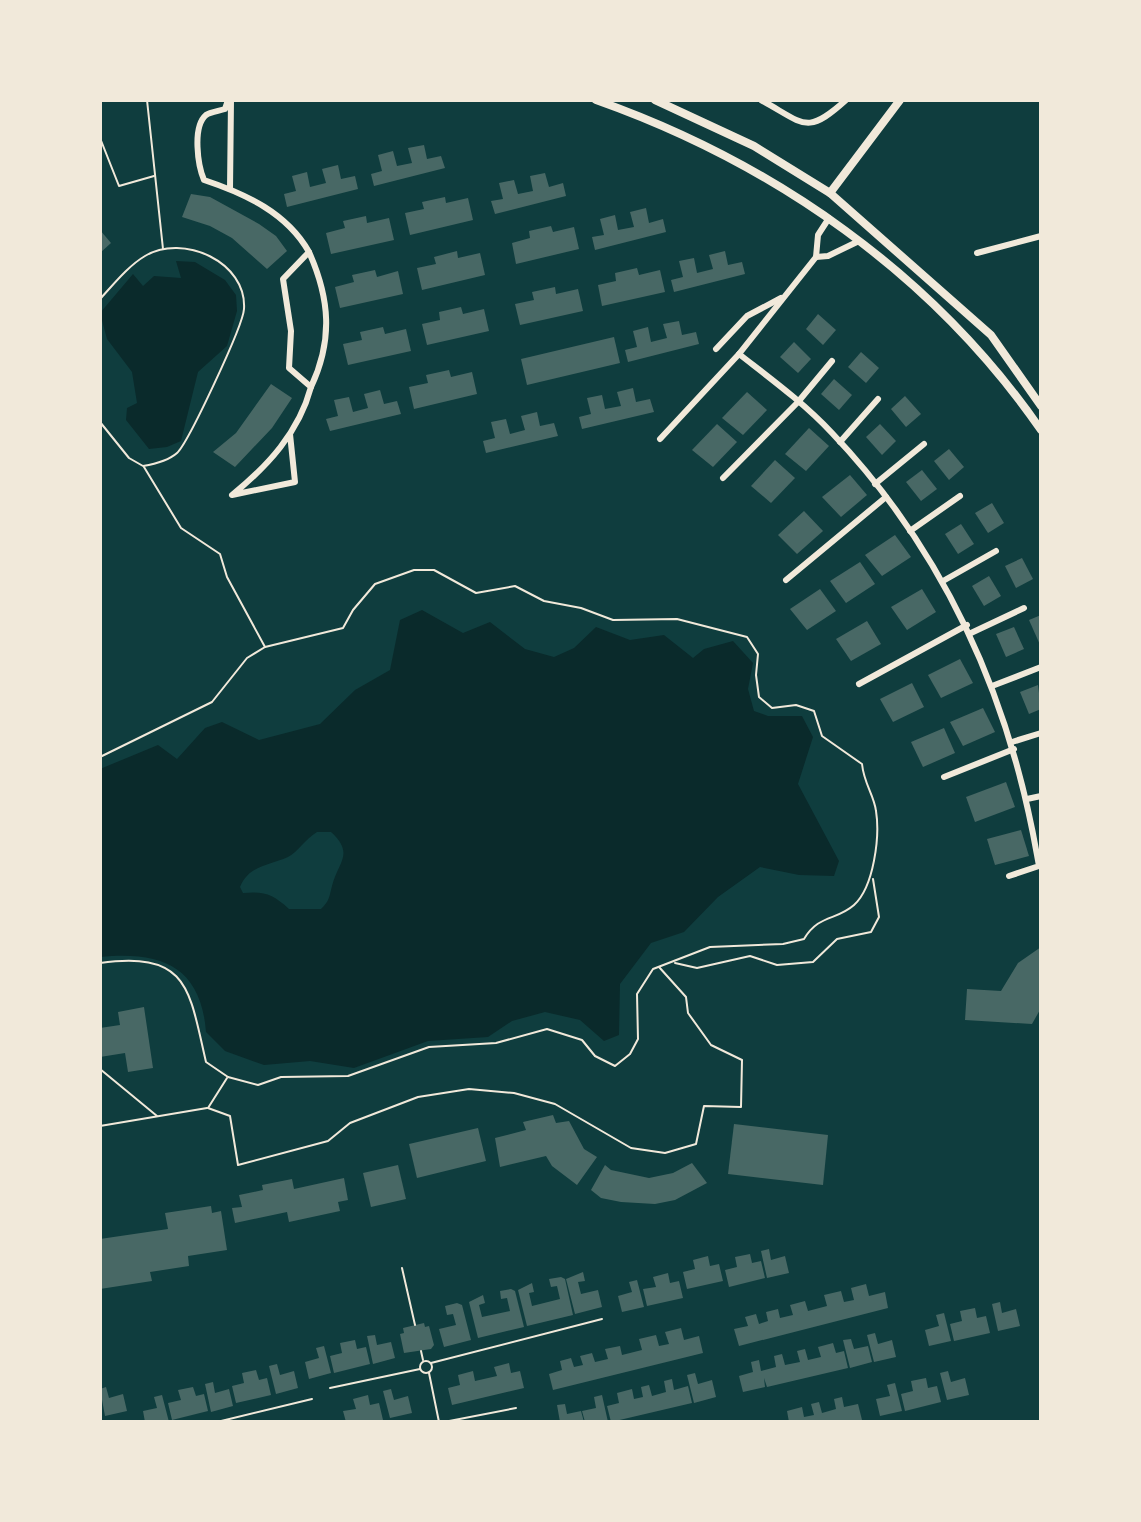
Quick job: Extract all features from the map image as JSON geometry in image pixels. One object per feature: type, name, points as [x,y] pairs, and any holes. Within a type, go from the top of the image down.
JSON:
[{"type":"street","points":[[229,100],[225,109],[207,114],[199,125],[198,167],[204,180],[230,189],[297,231],[321,280],[329,329],[321,365],[306,405],[290,434],[276,454],[232,495],[295,482],[290,434]]},
{"type":"street","points":[[229,100],[230,189]]},
{"type":"street","points":[[596,100],[652,120],[728,155],[860,240],[940,311],[988,361],[1041,430]]},
{"type":"street","points":[[655,100],[754,146],[830,193],[991,335],[1041,406]]},
{"type":"street","points":[[761,100],[798,121],[812,123],[821,122],[846,100]]},
{"type":"street","points":[[830,193],[900,100]]},
{"type":"street","points":[[660,439],[739,354],[816,257],[818,235],[829,218]]},
{"type":"street","points":[[977,253],[1041,236]]},
{"type":"street","points":[[816,257],[828,256],[860,240]]},
{"type":"street","points":[[309,252],[283,279],[291,331],[289,368],[311,387]]},
{"type":"street","points":[[716,349],[747,316],[785,296]]},
{"type":"street","points":[[739,354],[798,402],[840,442],[910,531],[967,625],[1013,745],[1039,855],[1039,866],[1009,876]]},
{"type":"street","points":[[723,478],[798,402],[832,361]]},
{"type":"street","points":[[840,442],[878,399]]},
{"type":"street","points":[[875,484],[924,444]]},
{"type":"street","points":[[910,531],[960,496]]},
{"type":"street","points":[[786,580],[886,497]]},
{"type":"street","points":[[943,581],[996,551]]},
{"type":"street","points":[[971,633],[1024,608]]},
{"type":"street","points":[[859,684],[967,625]]},
{"type":"street","points":[[992,686],[1041,667]]},
{"type":"street","points":[[944,777],[1041,733]]},
{"type":"street","points":[[1027,799],[1041,796]]},
{"type":"path","points":[[147,100],[163,249]]},
{"type":"path","points":[[100,138],[119,186],[155,175]]},
{"type":"path","points":[[100,299],[144,256],[163,249],[197,251],[222,263],[241,286],[244,309],[238,335],[199,410],[187,442],[175,455],[143,466]]},
{"type":"path","points":[[100,422],[129,458],[143,466],[181,528],[220,554],[227,577],[265,647]]},
{"type":"path","points":[[100,757],[212,702],[247,658],[265,647],[343,628],[353,610],[375,584],[414,570],[449,575],[476,593],[515,586],[544,601],[581,608],[613,620],[677,619],[747,637],[758,654],[756,675],[759,697],[772,708],[796,705],[814,711],[822,736],[862,764],[864,784],[877,809],[872,878],[879,917],[871,932],[837,939],[813,962],[777,965],[750,956],[697,968],[675,963]]},
{"type":"path","points":[[100,963],[135,958],[164,966],[188,987],[206,1062],[228,1077],[258,1085],[281,1077],[348,1076],[429,1047],[496,1043],[547,1029],[582,1040],[595,1056],[615,1066],[630,1054],[638,1039],[637,994],[653,969],[710,947],[783,944],[804,939],[813,925],[854,905],[872,878]]},
{"type":"path","points":[[100,1126],[208,1108],[230,1116],[238,1165],[328,1141],[350,1123],[418,1097],[469,1089],[514,1093],[555,1104],[631,1148],[665,1153],[696,1144],[704,1106],[741,1107],[742,1060],[711,1045],[688,1013],[686,997],[658,966]]},
{"type":"path","points":[[100,1069],[158,1116]]},
{"type":"path","points":[[208,1108],[228,1077]]},
{"type":"path","points":[[402,1268],[415,1325]]},
{"type":"path","points":[[424,1361],[431,1363],[602,1319]]},
{"type":"path","points":[[420,1369],[424,1361],[421,1351]]},
{"type":"path","points":[[429,1373],[433,1369],[431,1363]]},
{"type":"path","points":[[330,1388],[420,1369],[429,1373]]},
{"type":"path","points":[[429,1373],[441,1422],[516,1408]]},
{"type":"path","points":[[217,1422],[312,1399]]},
{"type":"water","points":[[176,261],[195,262],[225,280],[236,295],[237,311],[227,346],[198,372],[181,441],[167,447],[149,449],[126,420],[127,408],[137,403],[132,372],[107,339],[100,313],[133,274],[143,286],[154,276],[181,278]]},
{"type":"water","points":[[422,610],[463,633],[490,622],[525,649],[554,657],[574,648],[596,627],[630,640],[664,635],[693,658],[704,649],[733,641],[753,663],[748,689],[754,711],[768,716],[802,716],[813,737],[798,784],[839,861],[834,876],[799,875],[760,867],[718,897],[684,932],[651,943],[620,984],[619,1035],[604,1041],[580,1020],[545,1012],[512,1021],[488,1037],[428,1041],[354,1068],[310,1061],[264,1065],[225,1051],[206,1032],[203,1010],[196,992],[174,968],[142,957],[100,957],[100,769],[158,745],[177,759],[205,728],[222,722],[259,740],[320,724],[355,690],[390,670],[400,620]],"holes":[[[317,832],[331,832],[342,846],[343,858],[329,898],[321,909],[289,909],[268,895],[243,893],[240,887],[248,874],[288,857]]]},
{"type":"building","points":[[424,145],[427,159],[441,156],[445,168],[374,186],[371,174],[382,171],[378,155],[393,151],[397,166],[412,163],[408,148]]},
{"type":"building","points":[[338,165],[341,179],[355,176],[358,189],[287,207],[284,194],[296,191],[292,176],[307,172],[310,187],[326,183],[322,169]]},
{"type":"building","points":[[545,173],[549,187],[563,183],[566,196],[495,214],[491,201],[503,199],[499,183],[514,180],[518,194],[533,191],[530,176]]},
{"type":"building","points":[[191,194],[210,197],[259,224],[276,236],[287,251],[267,269],[232,238],[210,226],[182,217]]},
{"type":"building","points":[[445,197],[446,203],[468,198],[473,220],[410,235],[405,213],[424,209],[422,202]]},
{"type":"building","points":[[646,208],[649,223],[663,219],[666,232],[595,250],[592,237],[604,235],[600,219],[615,215],[618,230],[634,227],[630,212]]},
{"type":"building","points":[[366,216],[367,223],[389,218],[394,240],[331,254],[326,233],[345,228],[343,221]]},
{"type":"building","points":[[551,226],[553,232],[574,227],[579,249],[516,264],[512,243],[530,238],[529,231]]},
{"type":"building","points":[[100,230],[111,243],[100,253]]},
{"type":"building","points":[[457,251],[458,258],[480,253],[485,275],[422,290],[417,268],[436,264],[434,257]]},
{"type":"building","points":[[725,251],[728,265],[742,262],[745,274],[674,292],[671,280],[683,277],[679,261],[694,258],[697,273],[713,269],[709,255]]},
{"type":"building","points":[[637,268],[639,275],[660,270],[665,292],[602,306],[598,285],[616,281],[615,273]]},
{"type":"building","points":[[375,270],[377,277],[398,271],[403,294],[340,308],[335,287],[354,282],[352,275]]},
{"type":"building","points":[[555,287],[556,294],[578,289],[583,311],[520,325],[515,304],[534,300],[532,292]]},
{"type":"building","points":[[461,307],[463,314],[484,309],[489,331],[427,345],[422,324],[440,320],[439,312]]},
{"type":"building","points":[[818,314],[836,330],[823,345],[806,329]]},
{"type":"building","points":[[679,321],[682,335],[696,332],[699,344],[628,362],[625,350],[637,347],[633,331],[648,327],[651,342],[667,338],[663,324]]},
{"type":"building","points":[[383,327],[385,334],[406,329],[411,351],[348,365],[343,344],[362,340],[360,332]]},
{"type":"building","points":[[614,337],[620,363],[527,385],[521,359]]},
{"type":"building","points":[[794,342],[811,359],[798,373],[780,357]]},
{"type":"building","points":[[861,352],[879,368],[866,383],[848,367]]},
{"type":"building","points":[[449,370],[451,377],[472,372],[477,394],[414,409],[409,387],[428,383],[426,375]]},
{"type":"building","points":[[834,379],[852,395],[839,410],[821,394]]},
{"type":"building","points":[[271,384],[292,398],[272,428],[235,467],[213,452],[236,433]]},
{"type":"building","points":[[633,388],[636,402],[650,399],[654,412],[582,429],[579,417],[591,414],[587,398],[602,395],[605,409],[621,406],[617,392]]},
{"type":"building","points":[[380,390],[384,404],[397,401],[401,414],[330,431],[326,419],[338,416],[334,400],[349,397],[353,412],[368,408],[364,394]]},
{"type":"building","points":[[747,392],[767,410],[743,435],[722,418]]},
{"type":"building","points":[[905,396],[921,414],[906,427],[891,409]]},
{"type":"building","points":[[537,412],[540,426],[554,423],[558,436],[486,453],[483,441],[495,438],[491,422],[506,419],[510,434],[525,430],[521,416]]},
{"type":"building","points":[[717,424],[737,442],[713,467],[692,450]]},
{"type":"building","points":[[880,424],[896,441],[882,455],[866,437]]},
{"type":"building","points":[[809,428],[829,446],[806,471],[785,454]]},
{"type":"building","points":[[949,449],[964,467],[949,480],[934,461]]},
{"type":"building","points":[[775,460],[795,478],[771,503],[751,486]]},
{"type":"building","points":[[922,470],[937,489],[921,501],[906,482]]},
{"type":"building","points":[[850,475],[867,495],[841,517],[822,497]]},
{"type":"building","points":[[992,503],[1004,523],[988,533],[975,513]]},
{"type":"building","points":[[804,511],[823,531],[797,554],[778,535]]},
{"type":"building","points":[[961,524],[974,544],[958,554],[945,534]]},
{"type":"building","points":[[895,535],[911,557],[882,576],[865,555]]},
{"type":"building","points":[[1022,558],[1033,579],[1016,588],[1005,566]]},
{"type":"building","points":[[860,562],[875,584],[846,603],[830,581]]},
{"type":"building","points":[[989,576],[1001,596],[984,606],[972,586]]},
{"type":"building","points":[[820,589],[836,611],[807,630],[790,609]]},
{"type":"building","points":[[922,589],[936,612],[907,630],[891,607]]},
{"type":"building","points":[[1041,615],[1041,647],[1029,620]]},
{"type":"building","points":[[867,621],[881,644],[851,661],[836,639]]},
{"type":"building","points":[[1014,627],[1024,649],[1006,657],[996,634]]},
{"type":"building","points":[[960,659],[973,683],[941,698],[928,675]]},
{"type":"building","points":[[912,683],[924,707],[893,722],[880,699]]},
{"type":"building","points":[[1038,685],[1041,709],[1029,714],[1020,692]]},
{"type":"building","points":[[983,708],[995,732],[963,746],[950,722]]},
{"type":"building","points":[[944,728],[955,753],[923,767],[911,742]]},
{"type":"building","points":[[1006,782],[1015,807],[975,822],[966,797]]},
{"type":"building","points":[[1021,830],[1029,856],[995,865],[987,839]]},
{"type":"building","points":[[1041,947],[1041,1008],[1032,1024],[965,1020],[967,989],[1001,991],[1018,963]]},
{"type":"building","points":[[144,1007],[153,1068],[128,1072],[125,1053],[100,1057],[100,1028],[120,1025],[118,1012]]},
{"type":"building","points":[[553,1115],[556,1123],[569,1121],[584,1149],[597,1157],[577,1185],[552,1166],[546,1156],[500,1167],[495,1138],[526,1130],[523,1122]]},
{"type":"building","points":[[734,1124],[828,1135],[823,1185],[728,1174]]},
{"type":"building","points":[[478,1128],[486,1161],[417,1178],[409,1144]]},
{"type":"building","points":[[692,1163],[707,1183],[675,1200],[655,1204],[621,1202],[601,1198],[591,1190],[605,1165],[611,1170],[649,1178],[673,1173]]},
{"type":"building","points":[[398,1165],[406,1199],[371,1207],[363,1173]]},
{"type":"building","points":[[344,1178],[348,1200],[338,1202],[340,1211],[289,1222],[287,1212],[235,1223],[232,1208],[242,1207],[239,1195],[263,1190],[262,1185],[292,1179],[294,1189]]},
{"type":"building","points":[[211,1206],[212,1213],[221,1211],[227,1250],[188,1256],[189,1266],[150,1272],[152,1281],[100,1289],[100,1239],[168,1229],[165,1213]]},
{"type":"building","points":[[769,1249],[771,1260],[785,1256],[789,1273],[767,1278],[761,1251]]},
{"type":"building","points":[[750,1254],[752,1263],[761,1261],[765,1278],[729,1287],[725,1270],[737,1267],[735,1257]]},
{"type":"building","points":[[708,1256],[710,1266],[719,1264],[723,1281],[687,1289],[683,1272],[695,1269],[693,1260]]},
{"type":"building","points":[[583,1272],[585,1281],[578,1282],[581,1294],[598,1290],[602,1307],[575,1314],[566,1279]]},
{"type":"building","points":[[668,1273],[670,1283],[679,1281],[683,1298],[647,1306],[643,1289],[656,1287],[653,1277]]},
{"type":"building","points":[[549,1279],[565,1279],[573,1315],[527,1326],[518,1290],[532,1283],[534,1292],[529,1293],[532,1306],[560,1299],[557,1286],[551,1287]]},
{"type":"building","points":[[637,1280],[644,1307],[622,1312],[618,1296],[632,1292],[629,1282]]},
{"type":"building","points":[[866,1284],[869,1296],[885,1292],[888,1308],[739,1346],[734,1329],[748,1326],[745,1317],[756,1314],[759,1324],[768,1321],[766,1312],[778,1309],[780,1318],[793,1315],[790,1305],[805,1301],[808,1311],[827,1306],[824,1295],[841,1291],[844,1302],[854,1300],[851,1288]]},
{"type":"building","points":[[500,1291],[515,1291],[524,1327],[478,1338],[469,1302],[483,1295],[485,1303],[479,1305],[482,1317],[510,1311],[507,1298],[501,1299]]},
{"type":"building","points":[[1000,1302],[1002,1313],[1016,1309],[1020,1326],[998,1331],[992,1304]]},
{"type":"building","points":[[462,1305],[471,1340],[444,1347],[439,1329],[456,1325],[453,1314],[447,1315],[445,1306]]},
{"type":"building","points":[[975,1308],[977,1318],[986,1316],[990,1333],[954,1341],[950,1324],[962,1321],[960,1311]]},
{"type":"building","points":[[944,1313],[951,1341],[929,1346],[925,1330],[939,1326],[936,1315]]},
{"type":"building","points":[[424,1323],[425,1327],[429,1326],[434,1345],[431,1349],[404,1353],[400,1334],[404,1333],[403,1328]]},
{"type":"building","points":[[681,1328],[684,1340],[699,1336],[703,1353],[553,1390],[549,1374],[562,1370],[560,1361],[571,1358],[574,1367],[583,1365],[580,1356],[592,1353],[595,1362],[608,1359],[605,1349],[620,1346],[622,1355],[642,1350],[639,1339],[656,1335],[659,1346],[669,1344],[665,1332]]},
{"type":"building","points":[[875,1333],[878,1344],[892,1340],[896,1357],[874,1362],[867,1335]]},
{"type":"building","points":[[375,1335],[377,1345],[391,1342],[395,1358],[373,1364],[367,1336]]},
{"type":"building","points":[[851,1339],[854,1349],[868,1346],[872,1362],[850,1368],[843,1340]]},
{"type":"building","points":[[355,1340],[357,1349],[366,1347],[370,1364],[334,1373],[330,1356],[342,1353],[340,1343]]},
{"type":"building","points":[[833,1343],[836,1353],[844,1351],[848,1368],[767,1387],[764,1378],[765,1387],[743,1392],[739,1376],[753,1372],[751,1362],[759,1360],[761,1371],[776,1367],[774,1356],[782,1354],[785,1365],[800,1362],[797,1351],[805,1349],[808,1360],[821,1357],[818,1347]]},
{"type":"building","points":[[324,1346],[331,1373],[309,1379],[305,1362],[319,1358],[316,1348]]},
{"type":"building","points":[[509,1363],[511,1373],[520,1371],[524,1388],[452,1405],[448,1388],[460,1385],[458,1375],[473,1371],[475,1381],[497,1376],[494,1367]]},
{"type":"building","points":[[277,1364],[280,1375],[294,1371],[298,1388],[276,1394],[269,1366]]},
{"type":"building","points":[[256,1370],[259,1380],[267,1378],[271,1395],[236,1403],[232,1386],[244,1383],[242,1373]]},
{"type":"building","points":[[948,1371],[951,1382],[965,1378],[969,1395],[947,1400],[940,1373]]},
{"type":"building","points":[[695,1373],[698,1384],[712,1380],[716,1397],[694,1403],[687,1375]]},
{"type":"building","points":[[926,1378],[928,1388],[937,1386],[941,1402],[905,1411],[901,1394],[913,1391],[911,1381]]},
{"type":"building","points":[[672,1379],[674,1390],[688,1386],[692,1403],[611,1422],[607,1406],[619,1403],[617,1393],[632,1389],[634,1399],[643,1397],[641,1387],[649,1385],[652,1396],[666,1392],[664,1381]]},
{"type":"building","points":[[213,1382],[215,1393],[229,1389],[233,1406],[211,1412],[205,1384]]},
{"type":"building","points":[[895,1383],[902,1411],[880,1416],[876,1399],[890,1396],[887,1385]]},
{"type":"building","points":[[106,1387],[109,1398],[123,1394],[127,1411],[105,1416],[100,1389]]},
{"type":"building","points":[[193,1387],[196,1396],[204,1394],[208,1411],[172,1420],[168,1403],[181,1400],[178,1390]]},
{"type":"building","points":[[391,1389],[394,1400],[408,1396],[412,1413],[390,1418],[383,1391]]},
{"type":"building","points":[[162,1395],[169,1422],[145,1422],[143,1411],[157,1408],[154,1397]]},
{"type":"building","points":[[368,1395],[370,1405],[379,1403],[383,1420],[346,1422],[343,1411],[356,1409],[353,1399]]},
{"type":"building","points":[[602,1395],[608,1422],[585,1422],[582,1411],[596,1408],[594,1397]]},
{"type":"building","points":[[842,1397],[844,1407],[858,1404],[862,1420],[789,1422],[787,1411],[802,1407],[804,1417],[814,1415],[811,1404],[819,1402],[822,1413],[836,1409],[834,1399]]},
{"type":"building","points":[[565,1404],[567,1414],[581,1411],[584,1422],[560,1422],[557,1405]]}]
